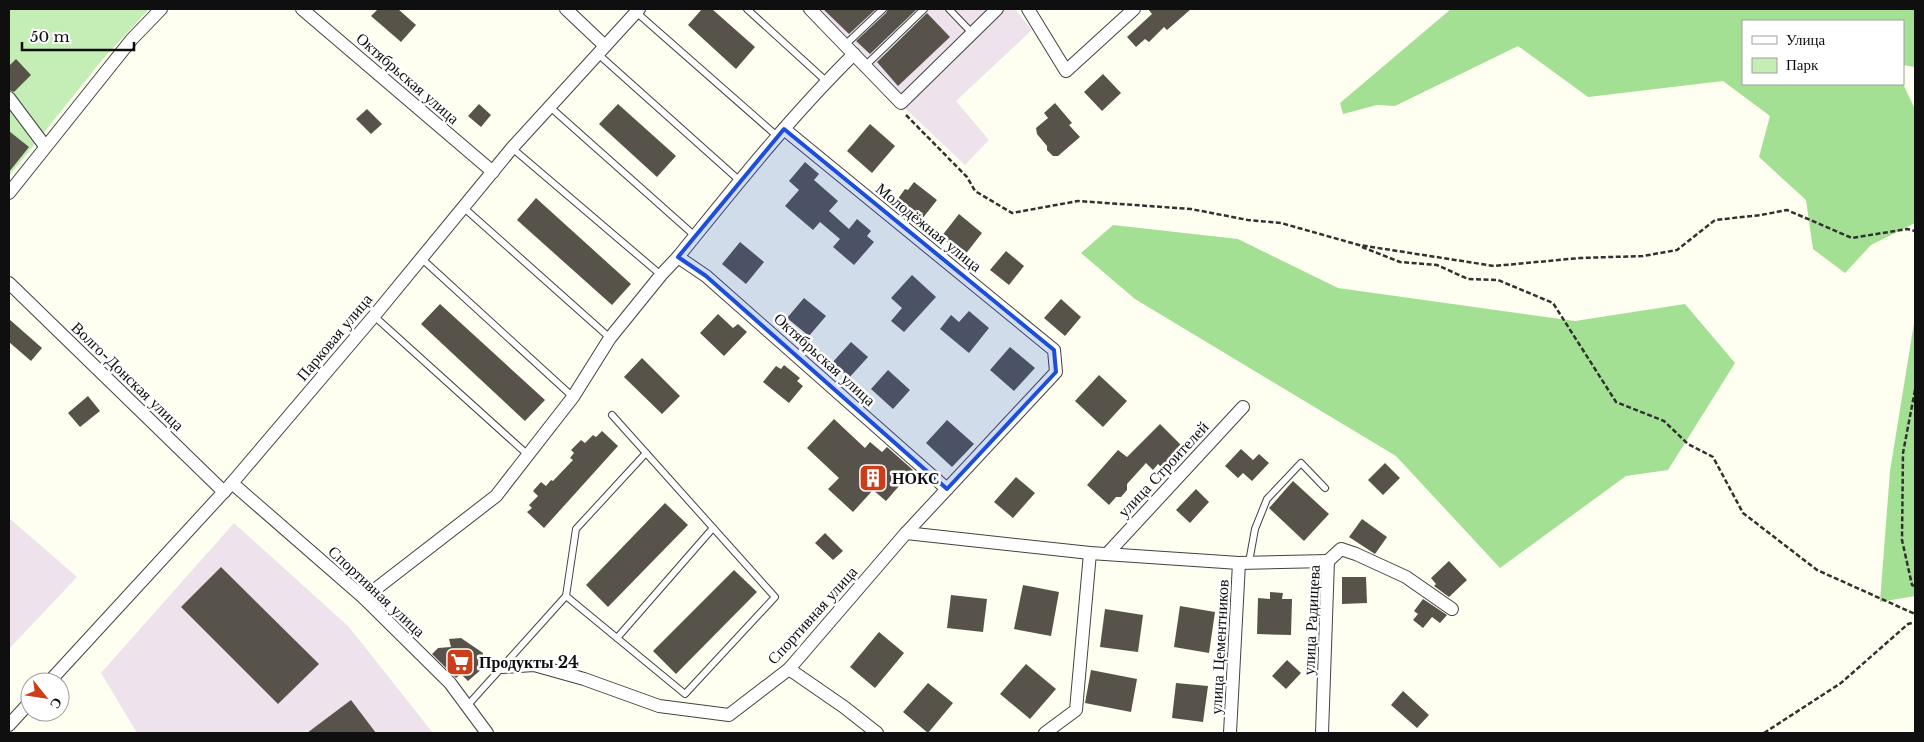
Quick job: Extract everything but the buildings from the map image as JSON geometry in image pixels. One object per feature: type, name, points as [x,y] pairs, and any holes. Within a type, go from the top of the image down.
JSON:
[{"type":"street","points":[[9,193],[132,39],[161,9]]},
{"type":"street","name":"Октябрьская улица","points":[[302,9],[493,172]]},
{"type":"street","points":[[566,9],[601,50]]},
{"type":"street","points":[[815,11],[849,50],[901,103],[997,9]]},
{"type":"street","points":[[1028,9],[1066,70],[1134,9]]},
{"type":"street","name":"Парковая улица","points":[[58,672],[228,487],[374,316],[512,148],[637,10]]},
{"type":"street","points":[[364,598],[496,496],[573,397],[610,338],[740,180],[826,81],[849,50]]},
{"type":"street","points":[[9,98],[45,146]]},
{"type":"street","name":"Молодёжная улица","points":[[780,133],[1054,350]]},
{"type":"street","name":"Октябрьская улица","points":[[678,257],[706,276],[947,489]]},
{"type":"street","name":"Волго-Донская улица","points":[[9,283],[228,487]]},
{"type":"street","name":"Спортивная улица","points":[[502,667],[534,665],[659,706],[730,715],[789,669],[906,534],[1056,372],[1054,350]]},
{"type":"street","name":"улица Строителей","points":[[1107,554],[1243,407]]},
{"type":"street","name":"Спортивная улица","points":[[228,487],[364,598],[450,683],[487,733]]},
{"type":"street","points":[[906,534],[1090,553],[1244,562],[1328,560]]},
{"type":"street","name":"улица Радищева","points":[[1322,733],[1328,560],[1341,549],[1356,554],[1406,577],[1452,609]]},
{"type":"street","points":[[1045,733],[1076,710],[1090,553]]},
{"type":"street","name":"улица Цементников","points":[[1230,733],[1244,562]]},
{"type":"street","points":[[789,669],[844,707],[877,733]]},
{"type":"street","points":[[9,726],[20,713]]},
{"type":"lane","points":[[747,9],[826,81]]},
{"type":"lane","points":[[849,50],[883,9]]},
{"type":"lane","points":[[865,66],[924,9]]},
{"type":"lane","points":[[949,9],[972,33]]},
{"type":"lane","points":[[637,10],[780,133]]},
{"type":"lane","points":[[601,50],[740,180]]},
{"type":"lane","points":[[550,107],[695,236]]},
{"type":"lane","points":[[512,148],[661,275]]},
{"type":"lane","points":[[463,207],[610,338]]},
{"type":"lane","points":[[421,258],[573,397]]},
{"type":"lane","points":[[374,316],[528,455]]},
{"type":"lane","points":[[566,596],[685,694],[775,597],[612,415]]},
{"type":"lane","points":[[467,706],[566,596],[576,529],[646,453]]},
{"type":"lane","points":[[1244,562],[1267,499],[1301,463],[1325,488]]},
{"type":"lane","points":[[617,638],[713,528]]},
{"type":"path","points":[[901,103],[900,110],[967,177],[974,191],[1012,213],[1078,201],[1191,209],[1281,224],[1358,245],[1494,266],[1580,258],[1643,256],[1677,250],[1715,220],[1787,210],[1852,238],[1907,229],[1915,231]]},
{"type":"path","points":[[1358,245],[1400,262],[1437,265],[1468,279],[1498,280],[1553,303],[1616,402],[1664,421],[1688,444],[1712,457],[1743,513],[1817,570],[1915,614]]},
{"type":"path","points":[[1915,390],[1903,453],[1902,540],[1912,585],[1915,586]]},
{"type":"path","points":[[1764,733],[1841,683],[1908,624],[1915,622]]},
{"type":"highlighted area","points":[[784,129],[1054,350],[1056,372],[947,489],[706,276],[678,257]]},
{"type":"shaded area","points":[[800,9],[1015,9],[1032,30],[956,101],[989,140],[965,165]]},
{"type":"shaded area","points":[[9,518],[77,577],[9,649]]},
{"type":"shaded area","points":[[234,523],[349,627],[433,733],[137,733],[101,673]]},
{"type":"green space","points":[[9,9],[149,9],[102,60],[9,176]]},
{"type":"green space","points":[[1451,9],[1915,9],[1915,67],[1904,65],[1904,20],[1742,20],[1742,85],[1903,85],[1915,109],[1915,223],[1871,245],[1845,273],[1813,249],[1806,200],[1759,157],[1770,116],[1723,81],[1588,97],[1518,46],[1395,106],[1377,105],[1343,114],[1340,103]]},
{"type":"green space","points":[[1113,225],[1238,239],[1338,288],[1575,321],[1685,304],[1735,363],[1668,470],[1626,476],[1500,568],[1396,456],[1135,299],[1081,253]]},
{"type":"green space","points":[[1915,317],[1915,596],[1880,602],[1890,471]]},
{"type":"place","name":"НОКС","points":[[873,478]]},
{"type":"place","name":"Продукты 24","points":[[460,662]]}]
